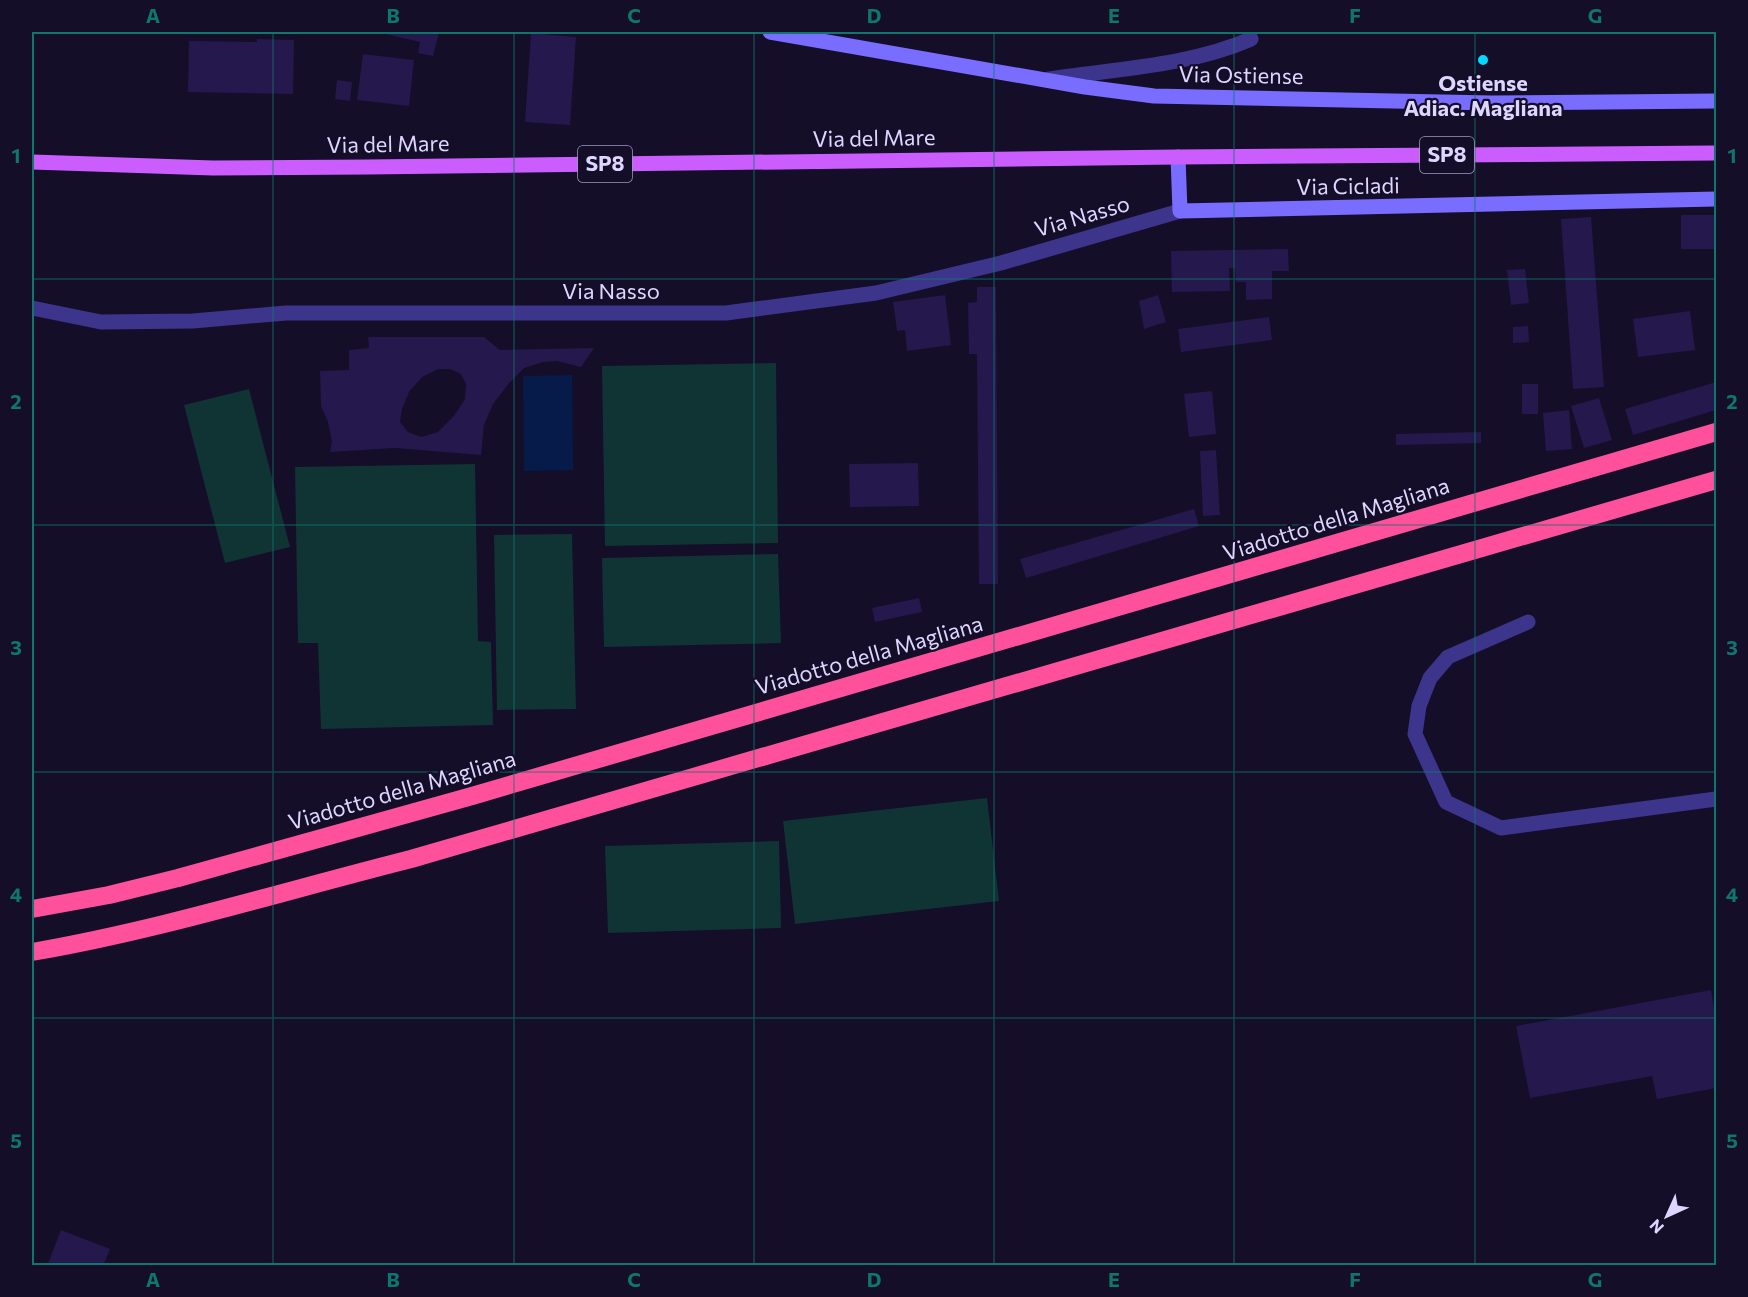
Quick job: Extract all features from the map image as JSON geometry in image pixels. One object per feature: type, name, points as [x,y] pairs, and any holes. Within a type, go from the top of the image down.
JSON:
[{"type":"highway","name":"Viadotto della Magliana","points":[[32,909],[100,897],[178,878],[472,796],[1716,432]]},
{"type":"highway","points":[[32,952],[187,920],[310,884],[411,859],[1716,480]]},
{"type":"main road","name":"Via Ostiense","points":[[770,32],[1124,93],[1205,98],[1492,103],[1716,101]]},
{"type":"main road","name":"Via del Mare","points":[[32,162],[213,168],[1716,153]]},
{"type":"main road","points":[[1178,157],[1180,211]]},
{"type":"main road","name":"Via Cicladi","points":[[1180,211],[1716,200]]},
{"type":"street","points":[[1044,80],[1199,57],[1227,50],[1251,39]]},
{"type":"street","name":"Via Nasso","points":[[32,308],[101,322],[193,321],[286,313],[726,313],[876,293],[1001,263],[1180,211]]},
{"type":"street","points":[[1528,622],[1448,657],[1430,678],[1419,706],[1415,734],[1446,802],[1501,828],[1716,799]]},
{"type":"green space","points":[[776,363],[778,543],[605,546],[602,366]]},
{"type":"green space","points":[[249,389],[290,547],[225,563],[184,405]]},
{"type":"green space","points":[[475,464],[478,641],[491,642],[493,725],[321,729],[318,643],[298,643],[295,467]]},
{"type":"green space","points":[[572,534],[576,709],[497,710],[494,535]]},
{"type":"green space","points":[[778,554],[781,643],[604,647],[602,558]]},
{"type":"green space","points":[[987,798],[999,901],[795,924],[783,821]]},
{"type":"green space","points":[[779,841],[781,928],[608,933],[605,846]]},
{"type":"water","points":[[572,375],[573,470],[524,471],[523,376]]},
{"type":"building","points":[[377,32],[439,32],[433,56],[418,53],[420,42]]},
{"type":"building","points":[[531,33],[576,37],[570,125],[525,122]]},
{"type":"building","points":[[257,39],[294,40],[293,94],[188,92],[189,41],[257,42]]},
{"type":"building","points":[[363,54],[414,60],[409,106],[357,100]]},
{"type":"building","points":[[337,80],[352,82],[350,101],[335,99]]},
{"type":"building","points":[[1681,215],[1716,215],[1716,249],[1681,249]]},
{"type":"building","points":[[1591,217],[1604,387],[1573,389],[1561,219]]},
{"type":"building","points":[[1288,249],[1289,271],[1272,271],[1272,299],[1246,300],[1246,282],[1236,282],[1235,268],[1229,268],[1230,291],[1172,292],[1171,251]]},
{"type":"building","points":[[1525,269],[1529,303],[1511,305],[1507,270]]},
{"type":"building","points":[[977,287],[996,287],[998,584],[979,584],[977,354],[969,354],[968,303],[977,302]]},
{"type":"building","points":[[945,295],[951,345],[907,351],[905,330],[897,331],[893,302]]},
{"type":"building","points":[[1158,295],[1166,322],[1144,329],[1139,301]]},
{"type":"building","points":[[1690,311],[1695,350],[1638,357],[1633,319]]},
{"type":"building","points":[[1269,317],[1272,340],[1181,352],[1178,329]]},
{"type":"building","points":[[1528,326],[1529,342],[1513,343],[1513,327]]},
{"type":"building","points":[[368,337],[484,337],[500,350],[594,348],[581,367],[557,361],[543,362],[524,368],[493,404],[484,425],[481,455],[395,448],[330,452],[332,442],[328,422],[321,406],[320,371],[349,370],[349,350],[369,348]],"holes":[[[438,369],[450,369],[461,374],[466,384],[465,399],[454,416],[438,432],[421,437],[408,432],[400,422],[402,409],[409,392],[422,377]]]},
{"type":"building","points":[[1716,382],[1716,410],[1633,435],[1625,409]]},
{"type":"building","points":[[1522,384],[1538,384],[1538,414],[1522,414]]},
{"type":"building","points":[[1212,391],[1216,434],[1189,437],[1184,394]]},
{"type":"building","points":[[1599,398],[1612,440],[1584,448],[1571,406]]},
{"type":"building","points":[[1569,410],[1572,449],[1546,451],[1543,413]]},
{"type":"building","points":[[1481,432],[1481,443],[1396,445],[1396,434]]},
{"type":"building","points":[[1216,450],[1220,515],[1203,516],[1200,451]]},
{"type":"building","points":[[918,463],[919,506],[850,507],[849,464]]},
{"type":"building","points":[[1194,509],[1199,526],[1026,578],[1020,559]]},
{"type":"building","points":[[919,598],[922,612],[875,622],[872,608]]},
{"type":"building","points":[[1711,990],[1716,1020],[1716,1088],[1657,1099],[1652,1076],[1530,1098],[1516,1026]]},
{"type":"building","points":[[61,1230],[110,1249],[103,1266],[47,1266]]},
{"type":"place","name":"Ostiense Adiac. Magliana","points":[[1483,60]]}]
